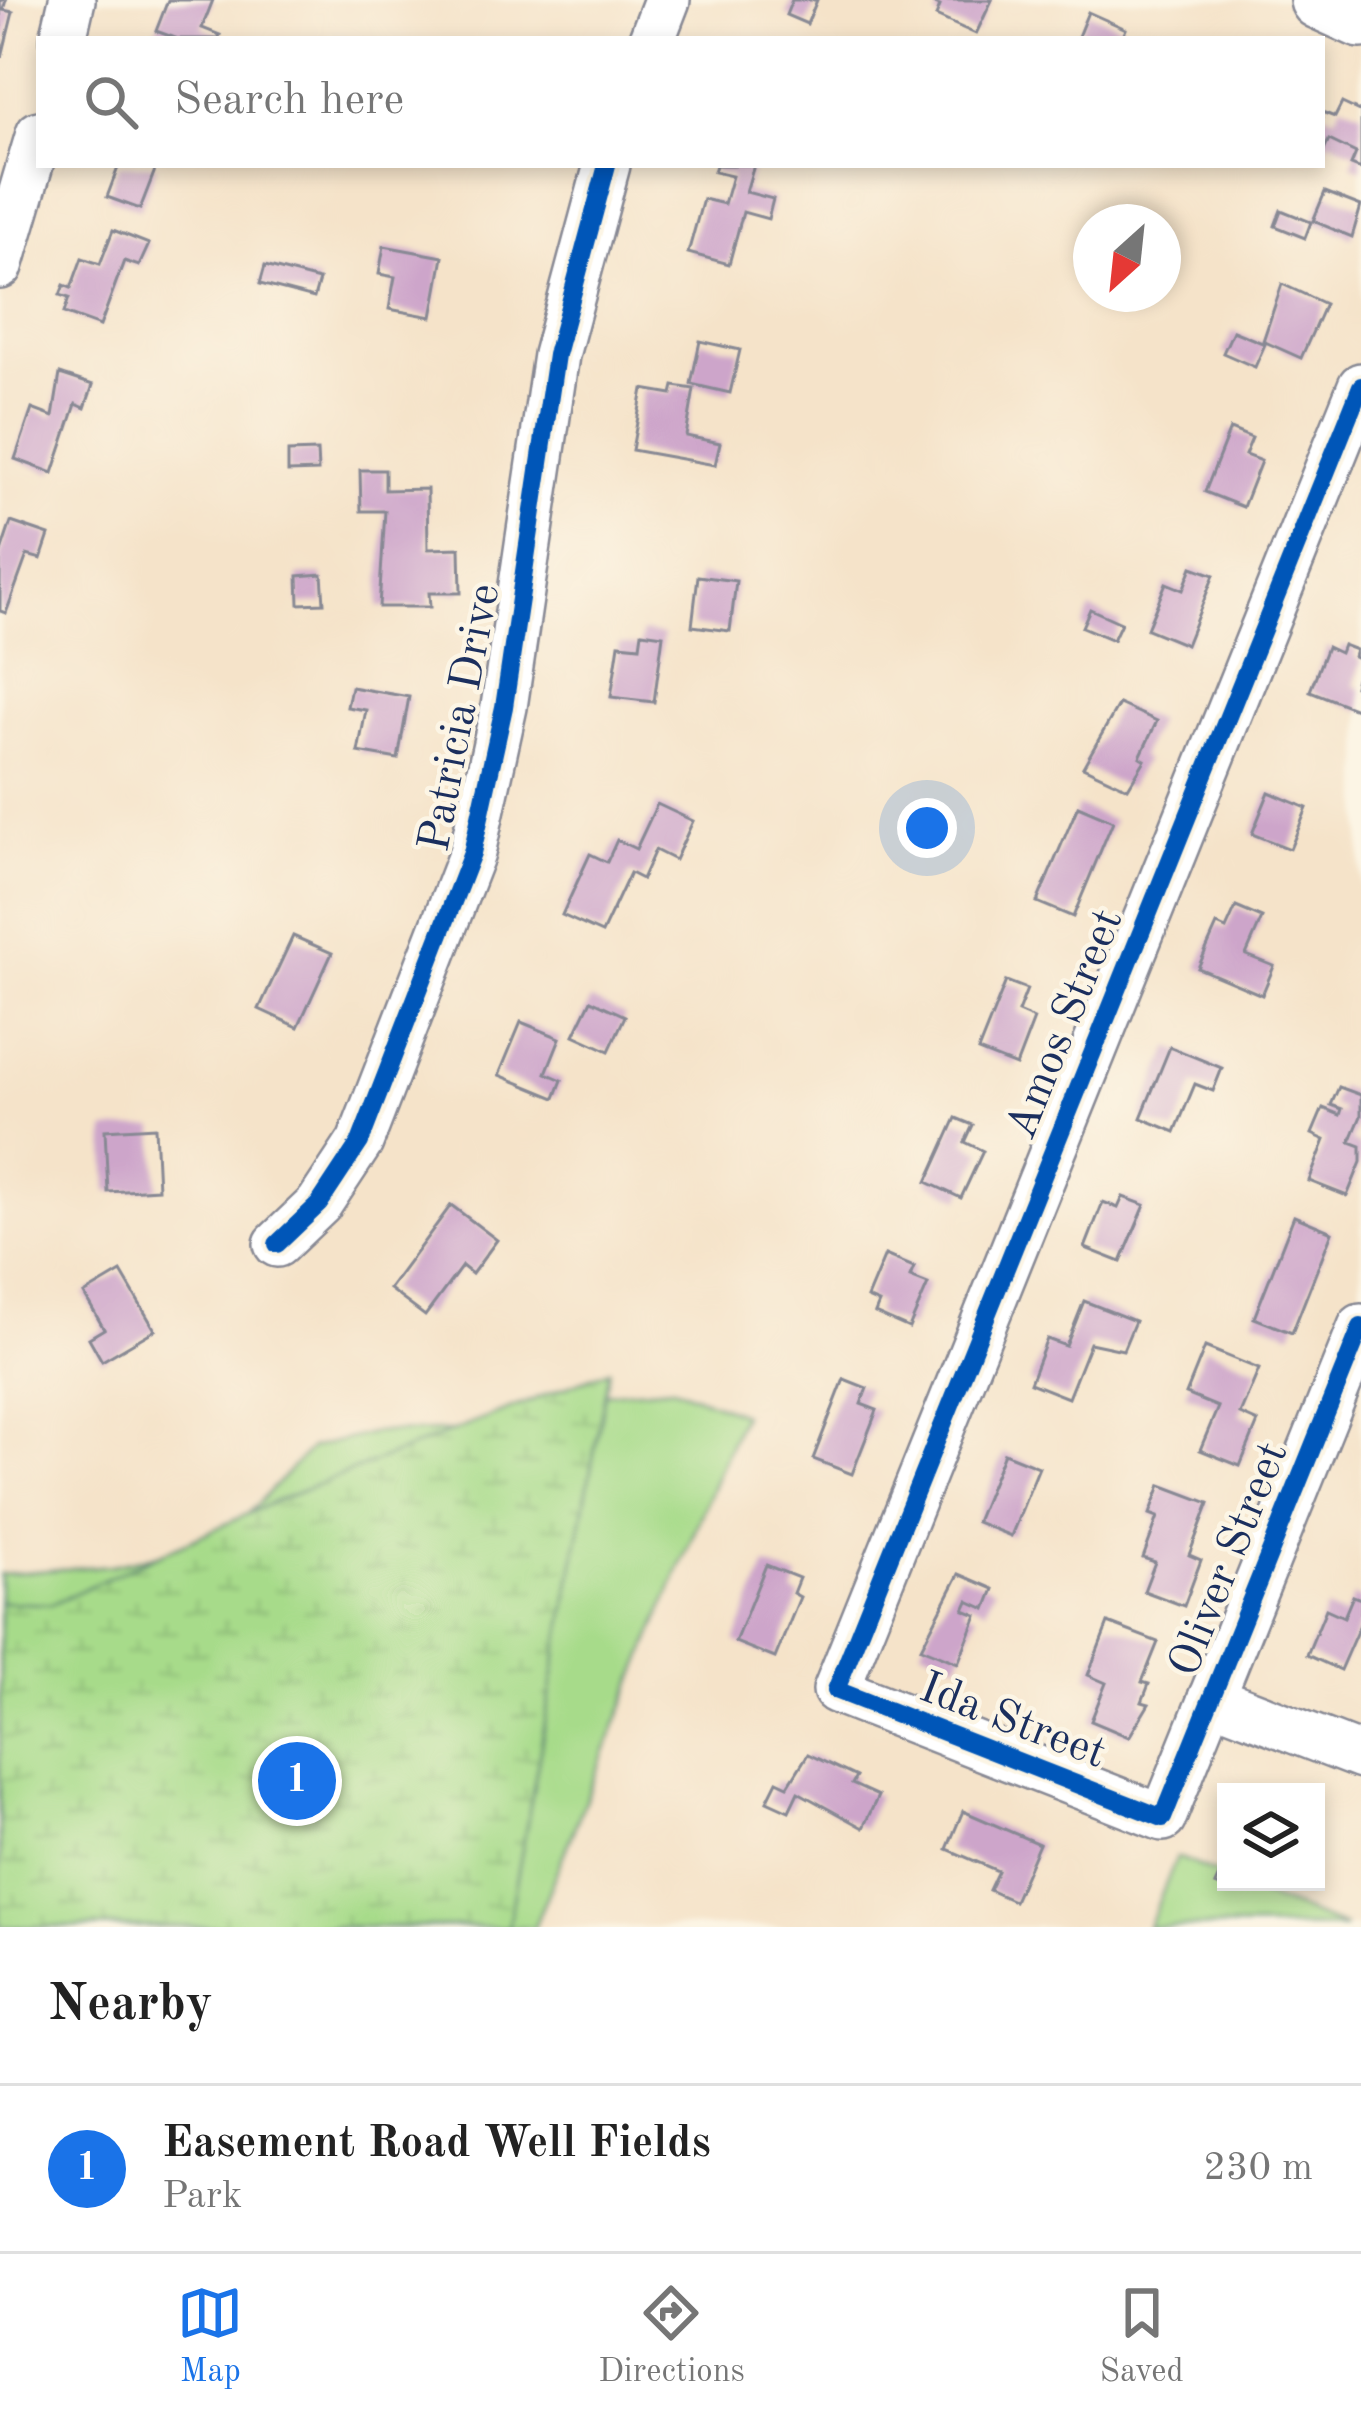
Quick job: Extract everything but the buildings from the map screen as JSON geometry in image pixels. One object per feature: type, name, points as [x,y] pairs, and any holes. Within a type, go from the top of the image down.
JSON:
[{"type":"main road","points":[[1319,0],[1361,19]]},
{"type":"street","points":[[64,36],[71,0]]},
{"type":"street","points":[[653,36],[667,0]]},
{"type":"street","points":[[0,266],[36,144]]},
{"type":"street","name":"Patricia Drive","points":[[278,1244],[319,1204],[359,1142],[472,853],[504,707],[556,355],[606,168]]},
{"type":"street","name":"Amos Street","points":[[836,1690],[1361,386]]},
{"type":"street","name":"Oliver Street","points":[[1163,1818],[1361,1327]]},
{"type":"street","name":"Ida Street","points":[[836,1690],[1163,1818]]},
{"type":"street","points":[[1211,1698],[1361,1756]]},
{"type":"green space","points":[[609,1370],[508,1927],[0,1927],[0,1602],[51,1604],[276,1501]]},
{"type":"green space","points":[[673,1387],[742,1414],[534,1927],[0,1927],[0,1574],[113,1565],[208,1544],[244,1518],[311,1448],[376,1432],[466,1431],[579,1395]]},
{"type":"green space","points":[[1177,1857],[1217,1873],[1217,1891],[1250,1891],[1345,1927],[1148,1927]]},
{"type":"cycle path","points":[[277,1244],[319,1204],[360,1142],[472,853],[504,707],[556,355],[606,168]]},
{"type":"cycle path","points":[[1361,386],[836,1690],[1163,1818],[1361,1327]]},
{"type":"place","name":"Easement Road Well Fields","points":[[297,1781]]}]
